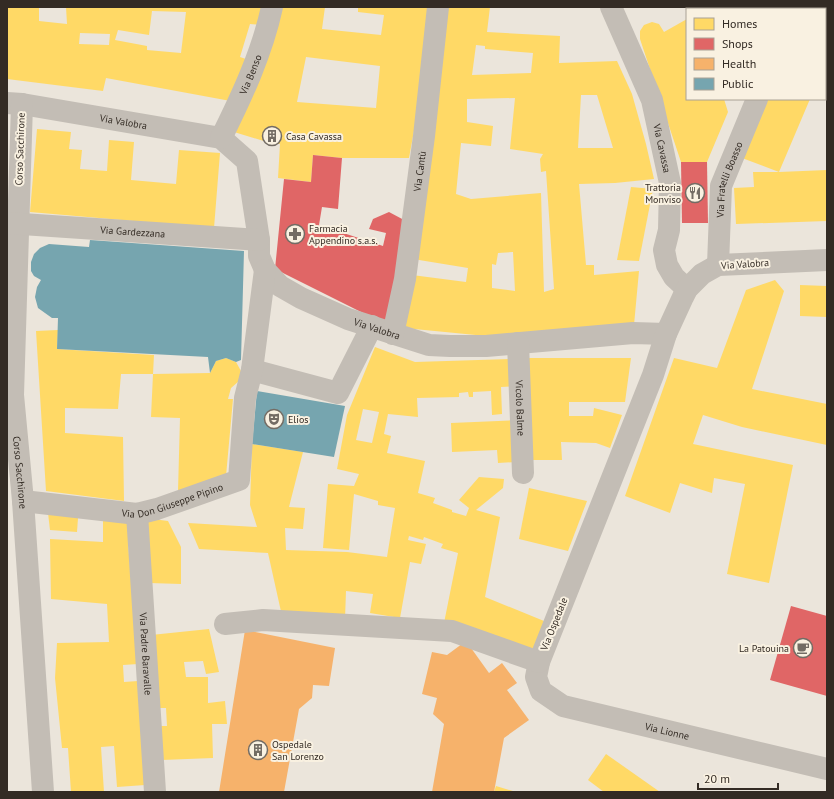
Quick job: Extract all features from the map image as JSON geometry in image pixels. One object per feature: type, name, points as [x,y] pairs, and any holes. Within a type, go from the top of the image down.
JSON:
[{"type":"street","name":"Via Benso","points":[[221,138],[243,93],[259,53],[268,29],[272,7]]},
{"type":"street","name":"Via Cantù","points":[[393,334],[405,279],[424,136],[438,7]]},
{"type":"street","name":"Via Cavassa","points":[[612,7],[652,100],[670,183],[669,230],[664,250],[667,265],[674,277],[687,289]]},
{"type":"street","name":"Via Fratelli Boasso","points":[[718,265],[720,186],[757,100]]},
{"type":"street","name":"Via Valobra","points":[[14,104],[221,138],[247,162],[259,240],[259,256],[265,270],[280,286],[301,298],[348,319],[429,345],[486,346],[633,333],[666,334],[687,289],[702,274],[718,265],[827,260]]},
{"type":"street","name":"Corso Sacchirone","points":[[14,104],[10,395],[23,501],[43,792]]},
{"type":"street","name":"Via Gardezzana","points":[[12,223],[259,240]]},
{"type":"street","points":[[265,270],[252,370],[338,393],[372,326]]},
{"type":"street","name":"Via Ospedale","points":[[226,624],[263,620],[452,631],[539,662],[653,375],[666,334]]},
{"type":"street","name":"Vicolo Balme","points":[[518,343],[523,473]]},
{"type":"street","name":"Via Don Giuseppe Pipino","points":[[23,501],[137,514],[157,509],[239,480],[245,398],[252,370]]},
{"type":"street","name":"Via Padre Baravalle","points":[[137,514],[155,792]]},
{"type":"street","name":"Via Lionne","points":[[539,662],[536,677],[541,691],[563,706],[827,768]]},
{"type":"building: Homes","points":[[7,7],[39,7],[39,21],[67,24],[66,7],[264,7],[261,25],[250,24],[240,57],[252,61],[236,102],[106,78],[103,91],[7,79]],"holes":[[[152,11],[186,12],[181,53],[147,50],[147,46],[115,40],[118,30],[149,35]],[[80,33],[110,34],[109,45],[79,44]]]},
{"type":"building: Homes","points":[[278,7],[325,7],[322,29],[381,35],[384,15],[358,12],[358,7],[431,7],[425,71],[409,158],[342,158],[313,155],[311,182],[278,178],[280,144],[267,142],[234,132]],"holes":[[[306,57],[380,66],[376,108],[297,102]]]},
{"type":"building: Homes","points":[[442,7],[490,7],[487,32],[560,36],[559,63],[617,61],[632,94],[654,179],[615,183],[579,184],[586,265],[594,265],[594,275],[639,271],[634,325],[486,336],[404,328],[412,275],[466,282],[468,268],[413,259]],"holes":[[[476,45],[485,46],[485,49],[533,53],[531,73],[472,75]],[[581,95],[597,95],[613,148],[578,148]],[[515,98],[510,149],[543,154],[540,159],[541,172],[546,171],[554,289],[544,292],[541,193],[471,199],[456,194],[461,143],[491,146],[493,126],[467,122],[467,99]],[[513,252],[515,291],[492,288],[492,264],[496,265],[498,253]]]},
{"type":"building: Homes","points":[[709,7],[774,7],[774,8],[707,8]]},
{"type":"building: Homes","points":[[686,20],[686,100],[724,100],[728,112],[707,162],[681,162],[640,39],[640,31],[644,25],[652,22],[659,24],[664,32]]},
{"type":"building: Homes","points":[[768,100],[810,100],[779,172],[742,158]]},
{"type":"building: Homes","points":[[37,129],[71,132],[69,149],[82,150],[80,169],[107,171],[109,140],[134,142],[131,180],[176,184],[179,150],[220,153],[214,228],[30,212]]},
{"type":"building: Homes","points":[[827,170],[827,221],[736,224],[734,188],[754,187],[753,172]]},
{"type":"building: Homes","points":[[631,187],[653,189],[639,261],[617,260]]},
{"type":"building: Homes","points":[[775,280],[784,291],[752,389],[827,404],[827,445],[742,427],[703,415],[693,444],[793,465],[769,583],[727,574],[745,484],[714,478],[712,493],[680,483],[670,513],[625,496],[674,358],[717,368],[746,290]]},
{"type":"building: Homes","points":[[800,285],[827,286],[827,317],[800,316]]},
{"type":"building: Homes","points":[[58,330],[57,349],[154,355],[153,374],[121,374],[118,409],[65,408],[65,433],[123,437],[124,501],[46,491],[36,331]]},
{"type":"building: Homes","points":[[375,347],[415,362],[513,359],[516,386],[501,387],[502,414],[492,415],[491,391],[473,392],[473,397],[469,397],[468,392],[459,393],[459,397],[417,398],[418,417],[388,414],[384,434],[391,436],[387,453],[425,461],[418,493],[435,498],[433,503],[452,510],[452,512],[466,516],[469,508],[459,500],[479,477],[504,479],[503,488],[476,510],[500,517],[485,597],[544,621],[532,655],[444,623],[458,553],[441,548],[443,544],[424,537],[423,540],[409,536],[408,540],[426,544],[421,564],[410,562],[400,618],[370,613],[373,594],[346,591],[345,619],[282,616],[268,553],[199,549],[188,523],[257,527],[250,505],[252,444],[303,452],[289,507],[305,508],[303,529],[285,528],[286,550],[347,552],[387,557],[395,508],[378,505],[378,501],[354,494],[349,550],[323,548],[328,484],[354,486],[359,474],[337,469],[347,415]],"holes":[[[363,409],[379,412],[372,443],[356,440]]]},
{"type":"building: Homes","points":[[226,358],[236,362],[241,371],[239,381],[231,388],[228,399],[233,399],[226,476],[178,491],[180,418],[151,417],[153,374],[210,373],[216,361]]},
{"type":"building: Homes","points":[[524,358],[631,358],[625,402],[569,402],[569,416],[593,416],[594,408],[622,415],[610,448],[596,443],[561,442],[562,460],[527,460]]},
{"type":"building: Homes","points":[[519,420],[516,462],[498,463],[497,450],[452,452],[451,423]]},
{"type":"building: Homes","points":[[529,488],[587,501],[568,551],[519,539]]},
{"type":"building: Homes","points":[[48,513],[78,518],[77,532],[50,530]]},
{"type":"building: Homes","points":[[145,518],[168,521],[181,547],[181,584],[149,583]]},
{"type":"building: Homes","points":[[103,520],[128,523],[128,543],[138,664],[123,665],[124,682],[138,681],[145,785],[117,787],[114,746],[101,747],[104,792],[71,792],[68,748],[62,748],[55,678],[57,643],[109,642],[107,604],[51,599],[50,539],[103,542]]},
{"type":"building: Homes","points":[[209,629],[219,672],[206,674],[203,661],[184,662],[186,677],[208,677],[208,703],[225,701],[227,724],[212,724],[213,758],[162,760],[161,726],[167,726],[166,708],[155,708],[151,635]]},
{"type":"building: Homes","points":[[606,754],[660,792],[604,792],[588,780]]},
{"type":"building: Homes","points":[[496,786],[516,792],[494,792]]},
{"type":"building: Shops","points":[[313,155],[342,158],[338,209],[322,207],[319,225],[383,246],[386,233],[369,229],[373,219],[389,212],[404,220],[401,254],[385,324],[275,269],[284,179],[311,182]]},
{"type":"building: Shops","name":"Trattoria Monviso","points":[[681,162],[707,162],[708,223],[682,223]]},
{"type":"building: Shops","name":"La Patouina","points":[[791,606],[827,616],[827,696],[770,680]]},
{"type":"building: Health","name":"Ospedale San Lorenzo","points":[[245,630],[335,648],[329,686],[313,685],[312,698],[299,709],[284,792],[219,792]]},
{"type":"building: Health","points":[[466,641],[489,673],[502,663],[517,683],[507,690],[529,720],[504,738],[494,792],[432,792],[444,724],[433,714],[437,698],[422,694],[432,652],[447,655]]},
{"type":"building: Public","points":[[90,240],[244,251],[241,360],[236,362],[226,358],[216,361],[210,373],[208,357],[57,349],[58,318],[52,318],[38,308],[35,297],[37,287],[41,280],[34,276],[31,271],[31,262],[34,254],[40,248],[49,244],[89,247]]},
{"type":"building: Public","points":[[257,391],[345,406],[334,457],[252,444]]},
{"type":"place","name":"Casa Cavassa","points":[[272,136]]},
{"type":"place","name":"Trattoria Monviso","points":[[695,193]]},
{"type":"place","name":"Farmacia Appendino s.a.s.","points":[[295,234]]},
{"type":"place","name":"Elios","points":[[274,419]]},
{"type":"place","name":"La Patouina","points":[[803,648]]},
{"type":"place","name":"Ospedale San Lorenzo","points":[[258,750]]}]
